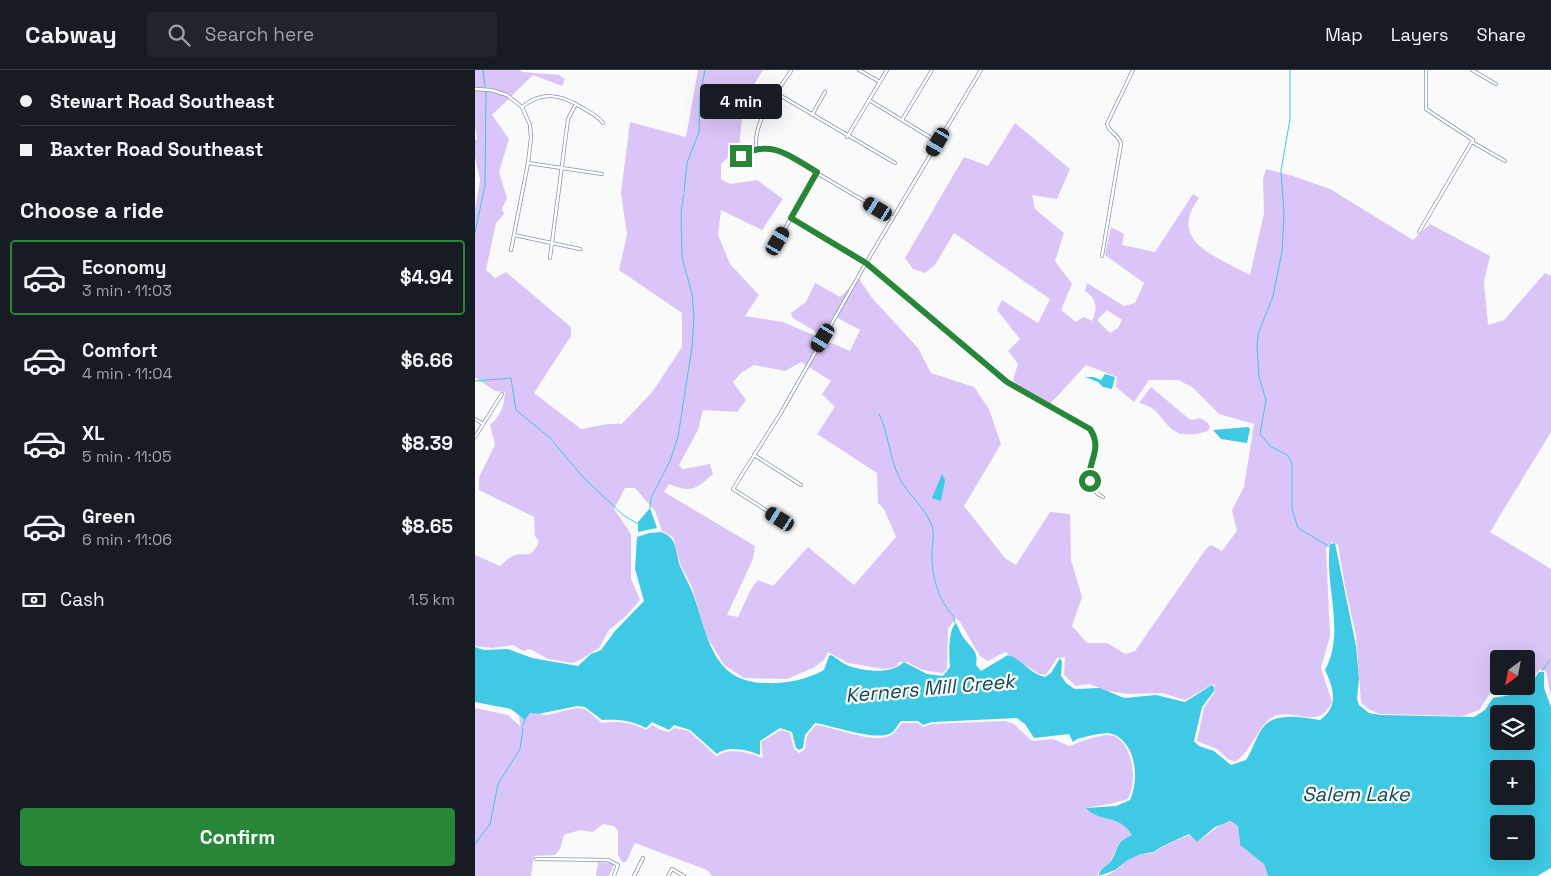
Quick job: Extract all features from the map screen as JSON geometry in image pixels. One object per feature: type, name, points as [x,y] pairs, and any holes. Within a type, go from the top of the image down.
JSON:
[{"type":"street","points":[[859,70],[880,82]]},
{"type":"street","points":[[847,137],[887,70]]},
{"type":"street","points":[[902,120],[932,70]]},
{"type":"street","points":[[780,519],[733,489],[981,70]]},
{"type":"street","points":[[1102,256],[1121,144],[1119,138],[1107,124],[1133,70]]},
{"type":"street","points":[[1426,70],[1426,109],[1473,140],[1472,142],[1505,161]]},
{"type":"street","points":[[1472,70],[1496,84]]},
{"type":"street","points":[[756,148],[760,122],[791,71]]},
{"type":"street","points":[[475,89],[502,92],[522,107],[531,131],[528,163],[511,250]]},
{"type":"street","points":[[812,115],[825,92]]},
{"type":"street","points":[[777,93],[847,137],[895,163]]},
{"type":"street","points":[[522,107],[534,99],[547,95],[564,98],[598,117],[603,124]]},
{"type":"street","points":[[869,100],[938,142]]},
{"type":"street","points":[[550,258],[569,120],[576,104]]},
{"type":"street","points":[[1419,232],[1472,142]]},
{"type":"street","points":[[731,166],[741,156],[756,148],[778,150],[893,218]]},
{"type":"street","points":[[528,163],[602,174]]},
{"type":"street","points":[[778,241],[817,172]]},
{"type":"street","points":[[791,218],[866,263],[1007,382],[1090,429],[1095,437],[1096,446],[1089,475],[1090,487],[1095,493],[1103,497]]},
{"type":"street","points":[[513,236],[580,249]]},
{"type":"street","points":[[475,437],[502,394]]},
{"type":"street","points":[[475,419],[483,424]]},
{"type":"street","points":[[754,456],[801,485]]},
{"type":"street","points":[[634,876],[643,858]]},
{"type":"street","points":[[536,859],[608,860],[618,865],[614,876]]},
{"type":"street","points":[[668,876],[672,869],[684,876]]},
{"type":"shaded area","points":[[475,70],[518,70],[559,75],[565,79],[562,86],[533,75],[492,115],[509,139],[499,172],[507,198],[502,209],[504,214],[496,223],[486,270],[495,278],[506,272],[571,327],[571,336],[534,393],[581,429],[622,424],[653,391],[682,347],[682,313],[619,270],[627,235],[621,193],[630,122],[686,137],[698,70],[763,70],[744,100],[739,147],[721,164],[721,179],[730,184],[757,180],[783,199],[762,230],[721,210],[718,235],[730,264],[759,295],[745,316],[783,322],[850,351],[860,330],[834,316],[821,335],[793,318],[791,313],[806,302],[815,283],[840,297],[859,279],[872,298],[918,348],[931,373],[974,387],[989,409],[1001,444],[964,506],[1005,558],[1016,565],[1050,512],[1070,514],[1071,560],[1082,597],[1072,626],[1087,643],[1107,643],[1125,654],[1135,651],[1206,549],[1211,545],[1222,551],[1237,531],[1232,510],[1244,487],[1254,424],[1219,414],[1192,387],[1178,380],[1149,380],[1134,402],[1116,387],[1117,377],[1086,365],[1049,405],[1023,390],[1013,380],[1018,364],[1008,351],[1020,339],[997,310],[1002,300],[1038,323],[1050,299],[954,233],[935,265],[925,273],[913,269],[905,258],[964,157],[988,166],[1015,123],[1070,169],[1057,199],[1032,195],[1035,209],[1064,233],[1055,261],[1072,284],[1061,310],[1076,322],[1084,317],[1092,321],[1094,316],[1096,308],[1094,301],[1085,291],[1087,283],[1124,306],[1135,303],[1144,283],[1105,255],[1111,227],[1124,234],[1122,245],[1155,252],[1193,194],[1199,198],[1190,213],[1189,226],[1192,237],[1211,254],[1250,275],[1264,213],[1263,179],[1266,169],[1330,189],[1413,240],[1430,224],[1490,256],[1484,282],[1488,325],[1504,320],[1545,273],[1551,276],[1551,432],[1490,532],[1551,569],[1551,697],[1546,671],[1540,669],[1535,675],[1535,650],[1490,650],[1490,693],[1479,710],[1462,716],[1380,714],[1370,710],[1361,703],[1356,635],[1338,544],[1332,542],[1326,548],[1330,636],[1321,668],[1332,702],[1327,710],[1315,717],[1286,714],[1271,718],[1261,728],[1242,757],[1235,762],[1228,759],[1217,749],[1197,741],[1204,708],[1214,693],[1215,685],[1213,684],[1185,700],[1162,693],[1128,694],[1108,691],[1089,684],[1076,686],[1064,675],[1065,657],[1057,658],[1046,675],[1039,674],[1005,652],[988,661],[980,656],[956,618],[948,629],[947,669],[942,673],[923,670],[907,662],[899,662],[896,667],[884,669],[848,663],[828,652],[824,660],[813,668],[787,679],[744,678],[724,665],[706,635],[692,587],[681,566],[673,537],[662,531],[655,511],[635,488],[625,488],[614,509],[631,534],[631,579],[640,600],[626,616],[609,630],[599,648],[572,663],[548,659],[530,649],[523,651],[513,645],[492,648],[475,646],[475,555],[500,566],[513,556],[533,552],[539,542],[535,536],[534,517],[479,490],[479,477],[495,445],[490,425],[497,418],[501,410],[505,392],[495,391],[475,377],[475,209],[480,180],[475,157],[475,140],[477,139],[475,125]],"holes":[[[1107,310],[1122,320],[1118,328],[1110,333],[1097,320]],[[801,362],[831,381],[822,394],[835,407],[817,434],[877,473],[878,503],[884,509],[896,537],[854,585],[808,547],[773,586],[758,580],[751,589],[738,617],[727,615],[753,559],[755,546],[664,492],[669,484],[688,489],[697,487],[713,474],[710,464],[683,469],[679,465],[698,430],[703,410],[737,412],[746,400],[733,382],[741,373],[754,365],[785,371]]]},
{"type":"shaded area","points":[[1151,387],[1188,418],[1192,420],[1200,418],[1207,422],[1210,427],[1208,431],[1181,434],[1167,425],[1157,412],[1139,403]]},
{"type":"shaded area","points":[[475,708],[508,715],[520,726],[519,715],[525,720],[530,713],[547,715],[577,708],[585,709],[602,723],[624,723],[646,730],[652,725],[669,732],[674,728],[689,731],[717,757],[733,751],[763,758],[761,742],[781,730],[790,733],[794,749],[799,753],[805,749],[807,736],[816,725],[865,737],[884,738],[891,735],[902,723],[918,723],[923,727],[932,724],[1005,721],[1014,724],[1032,741],[1053,739],[1069,746],[1084,740],[1109,735],[1121,741],[1130,756],[1133,774],[1131,792],[1128,799],[1086,808],[1094,814],[1125,825],[1132,835],[1122,840],[1113,857],[1100,871],[1098,876],[712,876],[707,870],[635,843],[626,862],[622,862],[618,855],[618,831],[614,826],[603,824],[593,832],[580,830],[564,835],[560,849],[555,855],[534,856],[531,876],[475,876]]},
{"type":"shaded area","points":[[1230,822],[1238,826],[1240,845],[1264,864],[1268,876],[1105,876],[1115,871],[1128,860],[1141,854],[1154,853],[1162,847],[1189,835],[1197,842],[1223,823]]},
{"type":"shaded area","points":[[598,862],[612,863],[614,865],[609,876],[596,876]]},
{"type":"water","points":[[756,89],[766,96],[763,104],[758,103],[753,97]]},
{"type":"water","points":[[1105,374],[1115,377],[1112,389],[1103,387],[1098,382],[1085,377],[1094,377],[1101,380]]},
{"type":"water","points":[[1248,427],[1250,429],[1247,443],[1221,439],[1213,430]]},
{"type":"water","points":[[942,474],[945,480],[941,501],[932,498]]},
{"type":"water","points":[[650,508],[657,528],[638,532],[638,522]]},
{"type":"water","name":"Salem Lake","points":[[661,532],[673,541],[680,566],[693,594],[714,653],[722,665],[733,674],[747,681],[773,683],[803,679],[824,670],[831,655],[855,668],[877,671],[892,669],[904,662],[927,674],[943,676],[950,667],[950,637],[953,626],[956,623],[962,635],[974,650],[977,660],[976,665],[981,671],[1008,655],[1035,673],[1045,677],[1051,673],[1060,658],[1062,662],[1061,676],[1067,684],[1075,689],[1100,688],[1124,698],[1156,695],[1185,702],[1212,685],[1214,691],[1202,707],[1194,741],[1199,746],[1214,751],[1231,765],[1246,760],[1262,728],[1271,721],[1284,717],[1320,720],[1330,709],[1333,697],[1331,684],[1325,670],[1331,656],[1334,640],[1329,560],[1330,544],[1335,543],[1356,646],[1359,678],[1357,699],[1359,705],[1369,713],[1381,715],[1474,717],[1485,710],[1493,698],[1510,695],[1535,695],[1535,678],[1539,672],[1544,672],[1544,688],[1551,707],[1551,868],[1537,876],[1268,876],[1264,864],[1240,845],[1238,826],[1230,821],[1215,827],[1197,842],[1189,834],[1154,852],[1141,854],[1128,860],[1115,870],[1099,876],[1101,870],[1112,859],[1119,844],[1132,835],[1122,824],[1097,816],[1086,808],[1116,806],[1130,800],[1135,783],[1132,755],[1128,747],[1115,735],[1101,734],[1077,739],[1073,742],[1069,734],[1034,738],[1025,724],[1017,718],[932,722],[923,725],[918,721],[901,721],[891,733],[875,736],[815,723],[805,735],[803,748],[799,750],[796,748],[792,732],[780,728],[760,741],[760,755],[750,751],[732,749],[717,754],[690,730],[674,725],[669,730],[652,722],[646,728],[624,721],[602,720],[585,707],[577,706],[538,714],[530,713],[525,720],[511,709],[475,702],[475,647],[484,650],[508,649],[532,658],[578,666],[591,654],[601,650],[615,631],[644,601],[635,569],[637,537]]},
{"type":"waterway","points":[[483,70],[485,87]]},
{"type":"waterway","points":[[684,192],[687,163],[699,132],[700,94],[705,70]]},
{"type":"waterway","points":[[1290,70],[1290,119],[1281,171],[1284,214],[1282,252],[1273,296],[1258,334],[1259,377],[1266,400],[1260,434],[1270,446],[1287,455],[1292,463],[1292,509],[1298,528],[1330,547]]},
{"type":"waterway","points":[[475,233],[485,185],[486,92]]},
{"type":"waterway","points":[[650,508],[651,498],[670,461],[678,437],[692,347],[694,318],[692,294],[682,257],[681,212],[684,194]]},
{"type":"waterway","points":[[475,381],[511,378],[516,410],[549,437],[583,477],[623,515],[638,524]]},
{"type":"waterway","points":[[879,414],[896,471],[908,491],[926,513],[932,526],[934,578],[939,595],[953,616]]},
{"type":"waterway","points":[[954,618],[955,623]]},
{"type":"waterway","points":[[1542,671],[1549,661]]},
{"type":"waterway","points":[[523,726],[525,719]]},
{"type":"waterway","points":[[475,844],[490,824],[498,784],[520,749],[523,728]]},
{"type":"route","points":[[741,156],[756,148],[770,148],[778,150],[817,172],[791,218],[866,263],[1007,382],[1039,402],[1090,429],[1095,437],[1096,446],[1089,475],[1090,481]]},
{"type":"water label","name":"Kerners Mill Creek","points":[[930,688]]}]
